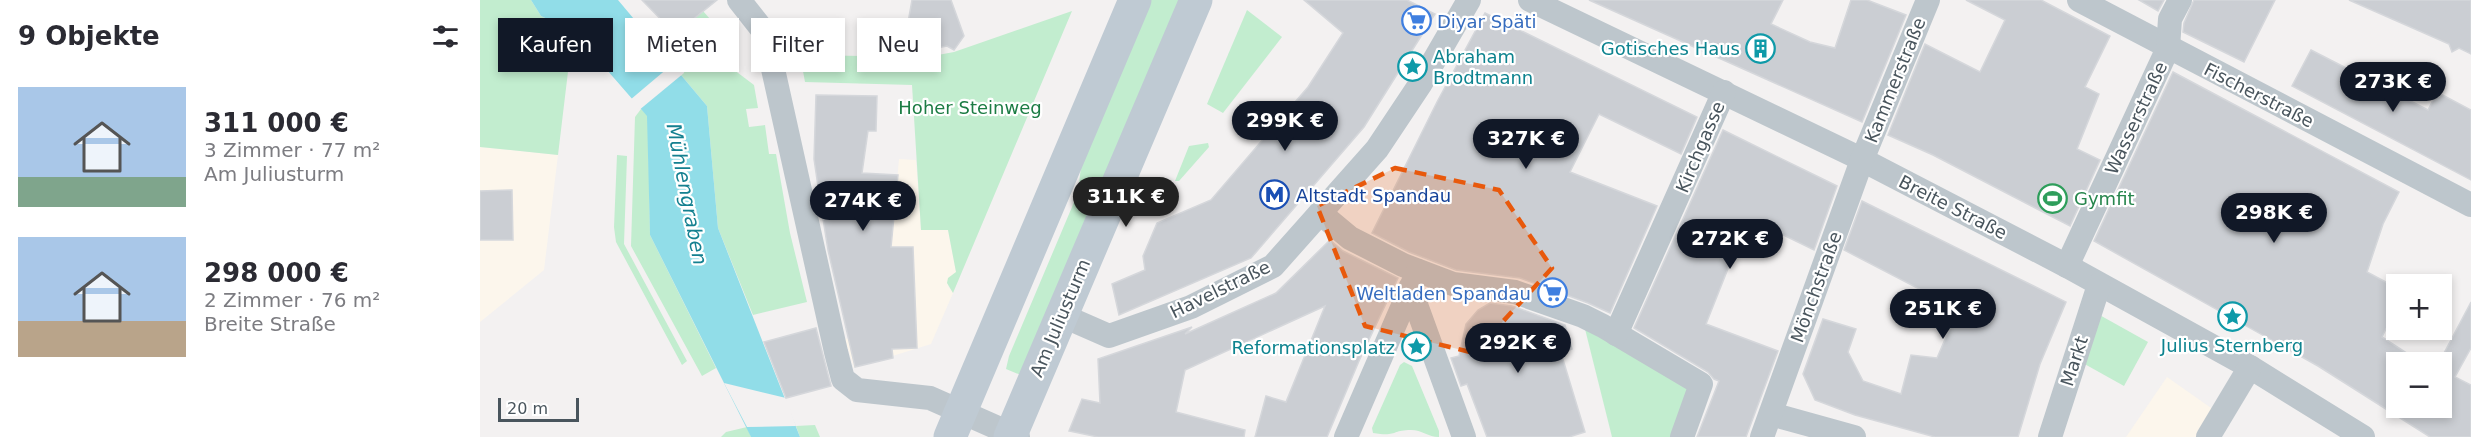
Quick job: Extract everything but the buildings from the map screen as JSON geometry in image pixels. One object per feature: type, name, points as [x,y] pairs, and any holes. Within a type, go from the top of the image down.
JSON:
[{"type":"main road","points":[[956,424],[1135,0]]},
{"type":"main road","name":"Am Juliusturm","points":[[1013,436],[1061,315],[1196,0]]},
{"type":"street","name":"Havelstraße","points":[[1061,315],[1109,336],[1191,307],[1273,266],[1377,149],[1421,83],[1469,0]]},
{"type":"street","name":"Breite Straße","points":[[1530,0],[1862,160],[2067,266],[2250,367],[2363,437]]},
{"type":"street","name":"Fischerstraße","points":[[2079,0],[2471,205]]},
{"type":"street","name":"Wasserstraße","points":[[2067,266],[2168,48],[2170,19],[2180,0]]},
{"type":"street","points":[[749,3],[765,33],[843,379],[857,390],[930,398],[956,424],[1013,436]]},
{"type":"street","name":"Kammerstraße","points":[[1862,160],[1927,3]]},
{"type":"street","name":"Kirchgasse","points":[[1616,333],[1724,92]]},
{"type":"street","name":"Mönchstraße","points":[[1762,437],[1862,160]]},
{"type":"street","points":[[1320,213],[1350,238],[1414,280],[1515,292],[1544,301],[1583,316],[1616,333],[1701,384],[1682,437]]},
{"type":"street","points":[[1346,437],[1414,280]]},
{"type":"street","points":[[1414,280],[1464,437]]},
{"type":"street","name":"Markt","points":[[2050,437],[2099,285]]},
{"type":"street","points":[[2208,437],[2250,367]]},
{"type":"street","points":[[1771,414],[1854,437]]},
{"type":"highlighted area","points":[[1395,168],[1499,190],[1552,268],[1474,353],[1365,326],[1317,206]]},
{"type":"shaded area","points":[[480,147],[558,155],[544,270],[480,322]]},
{"type":"shaded area","points":[[899,159],[916,160],[921,230],[948,230],[956,272],[948,286],[953,293],[931,344],[854,368],[845,339],[869,334],[889,269]]},
{"type":"shaded area","points":[[2167,377],[2214,410],[2198,437],[2126,437]]},
{"type":"green space","points":[[480,0],[531,0],[541,16],[545,18],[498,18],[498,72],[568,72],[558,155],[480,147]]},
{"type":"green space","points":[[1148,0],[1182,0],[1023,376],[1006,369],[1009,356],[1072,207],[1078,191],[1082,159]]},
{"type":"green space","points":[[1247,10],[1282,37],[1223,113],[1207,104]]},
{"type":"green space","points":[[703,11],[709,18],[694,18]]},
{"type":"green space","name":"Hoher Steinweg","points":[[1072,11],[953,293],[947,283],[948,278],[956,272],[948,230],[921,230],[912,85],[805,82],[803,72],[845,72],[845,56],[857,56],[857,72],[941,72],[941,54],[954,52]]},
{"type":"green space","points":[[684,72],[737,72],[754,85],[758,108],[746,109],[749,127],[765,125],[769,154],[776,154],[790,233],[807,302],[753,315],[718,228],[707,106],[681,75]]},
{"type":"green space","points":[[641,109],[648,116],[650,235],[716,368],[702,376],[631,246],[635,117]]},
{"type":"green space","points":[[1208,143],[1209,147],[1179,181],[1175,181],[1189,146]]},
{"type":"green space","points":[[617,155],[627,156],[624,244],[687,361],[682,365],[616,242],[614,227]]},
{"type":"green space","points":[[2096,313],[2148,342],[2124,386],[2072,357]]},
{"type":"green space","points":[[1584,325],[1690,383],[1673,437],[1612,437]]},
{"type":"green space","points":[[1404,362],[1412,366],[1439,431],[1439,437],[1411,430],[1391,434],[1373,433],[1372,428],[1400,365]]},
{"type":"green space","points":[[815,425],[820,437],[800,437],[796,426]]},
{"type":"green space","points":[[747,427],[751,437],[721,437],[726,432]]},
{"type":"water","name":"Mühlengraben","points":[[531,0],[618,0],[633,18],[625,18],[625,72],[678,72],[707,106],[718,228],[800,437],[751,437],[650,235],[647,116],[609,72],[613,72],[613,18],[545,18],[541,16]]},
{"type":"pier","points":[[663,72],[684,73],[638,111],[630,100]]},
{"type":"pier","points":[[724,383],[786,398],[796,426],[747,427]]},
{"type":"place","name":"Diyar Späti","points":[[1416,21]]},
{"type":"place","name":"Gotisches Haus","points":[[1761,48]]},
{"type":"place","name":"Abraham Brodtmann","points":[[1412,66]]},
{"type":"place","name":"Altstadt Spandau","points":[[1275,195]]},
{"type":"place","name":"Gymfit","points":[[2053,198]]},
{"type":"place","name":"Weltladen Spandau","points":[[1552,293]]},
{"type":"place","name":"Julius Sternberg","points":[[2232,316]]},
{"type":"place","name":"Reformationsplatz","points":[[1416,347]]}]
